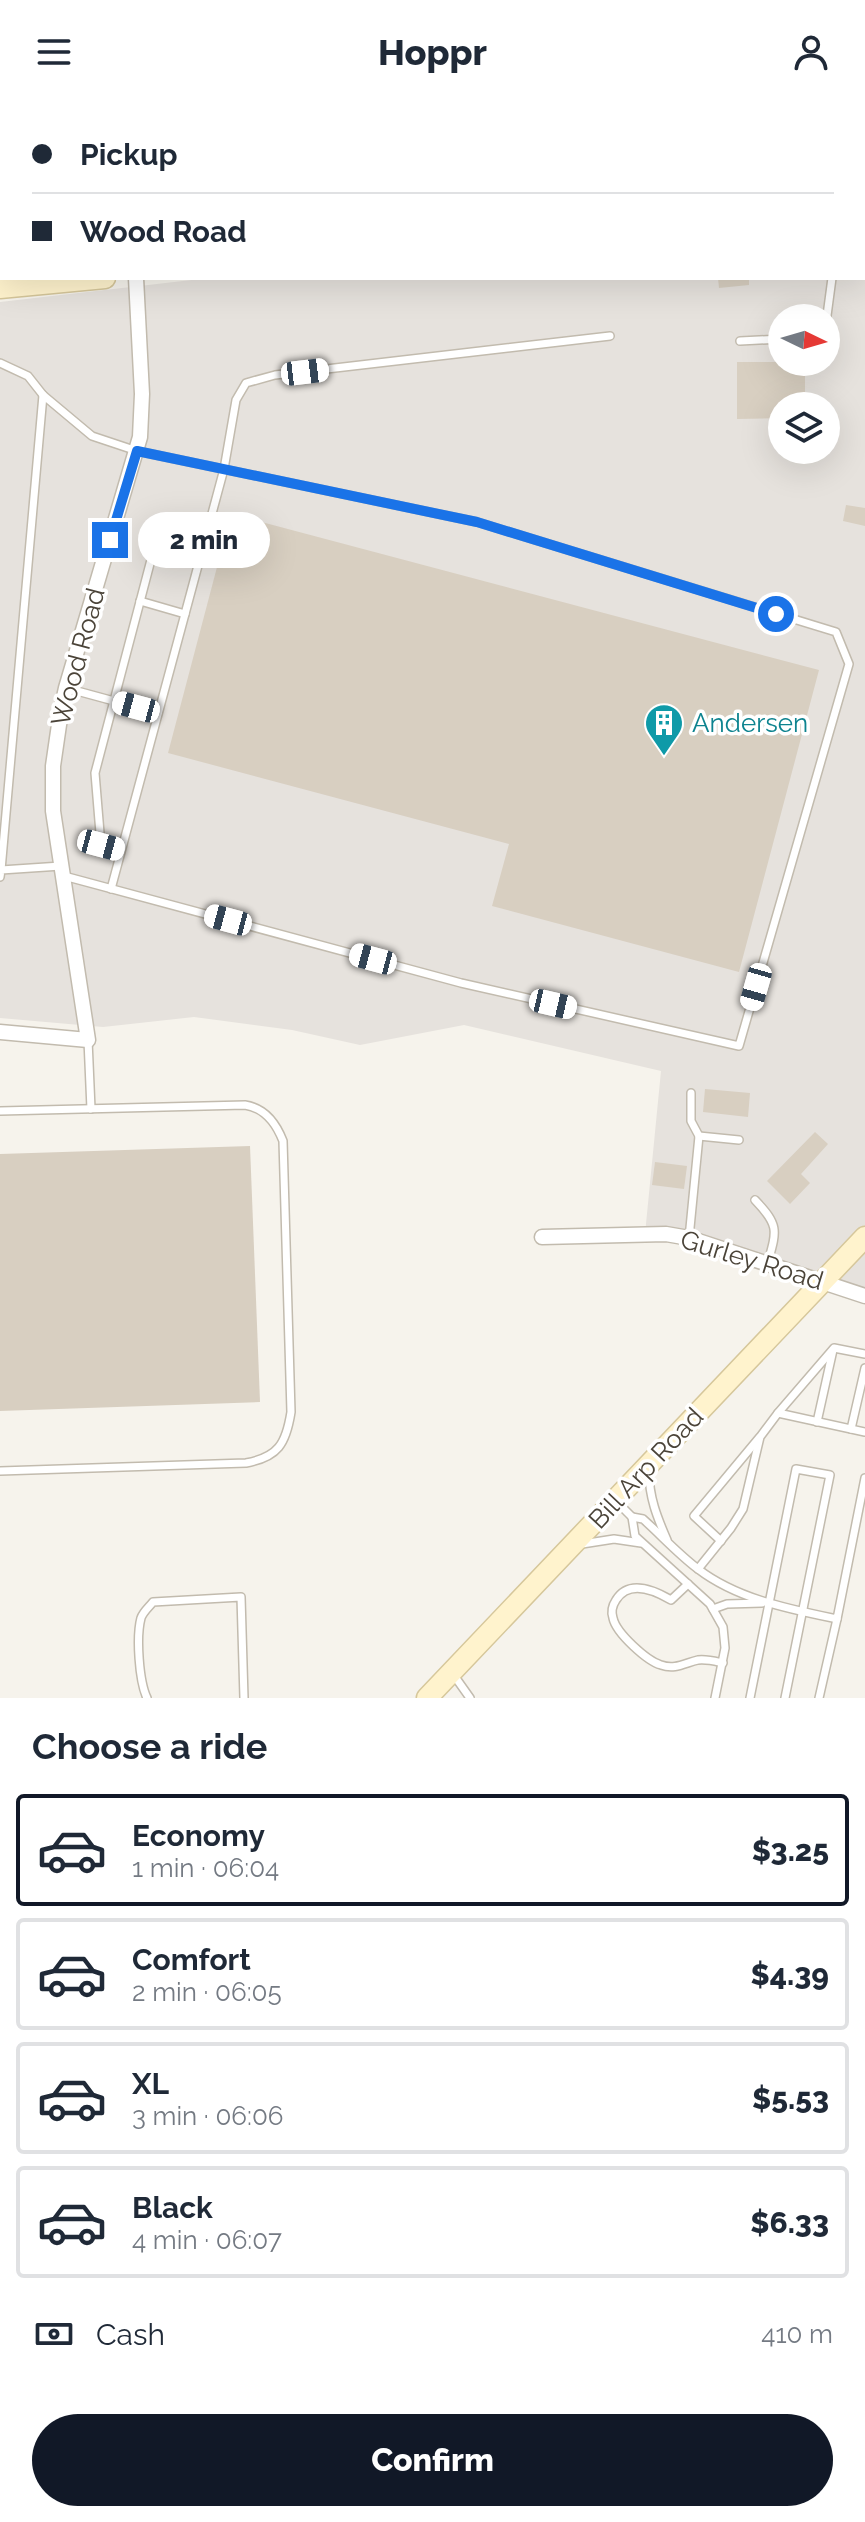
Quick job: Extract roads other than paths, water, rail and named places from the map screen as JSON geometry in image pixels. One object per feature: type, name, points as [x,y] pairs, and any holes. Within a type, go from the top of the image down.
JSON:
[{"type":"main road","points":[[0,288],[84,280]]},
{"type":"main road","name":"Bill Arp Road","points":[[427,1698],[865,1237]]},
{"type":"street","name":"Wood Road","points":[[88,1040],[53,811],[53,766],[66,688],[140,437],[142,394],[136,280]]},
{"type":"street","points":[[0,1032],[88,1040]]},
{"type":"street","name":"Gurley Road","points":[[542,1237],[666,1234],[689,1238],[865,1296]]},
{"type":"lane","points":[[829,304],[832,280]]},
{"type":"lane","points":[[111,889],[224,469],[236,400],[246,383],[275,375],[610,336]]},
{"type":"lane","points":[[740,341],[768,340]]},
{"type":"lane","points":[[0,363],[28,376],[43,395],[92,436],[137,451],[477,522],[836,632],[849,664],[739,1046],[461,983],[111,889],[61,870],[1,874],[43,395]]},
{"type":"lane","points":[[121,851],[101,845],[95,773],[162,518],[207,531]]},
{"type":"lane","points":[[140,601],[185,614]]},
{"type":"lane","points":[[66,688],[158,713]]},
{"type":"lane","points":[[88,1040],[91,1109]]},
{"type":"lane","points":[[689,1238],[699,1136],[691,1121],[691,1093]]},
{"type":"lane","points":[[0,1111],[245,1105],[257,1107],[277,1127],[283,1141],[291,1412],[288,1432],[277,1451],[262,1460],[0,1471]]},
{"type":"lane","points":[[699,1136],[739,1140]]},
{"type":"lane","points":[[755,1200],[772,1218],[775,1227],[768,1262]]},
{"type":"lane","points":[[834,1348],[865,1354]]},
{"type":"lane","points":[[721,1541],[694,1516],[834,1348]]},
{"type":"lane","points":[[817,1422],[834,1348]]},
{"type":"lane","points":[[851,1429],[865,1368]]},
{"type":"lane","points":[[778,1413],[865,1432]]},
{"type":"lane","points":[[698,1569],[743,1509],[760,1437]]},
{"type":"lane","points":[[648,1465],[649,1492],[668,1542]]},
{"type":"lane","points":[[750,1698],[796,1469],[830,1475],[785,1698]]},
{"type":"lane","points":[[819,1698],[865,1478]]},
{"type":"lane","points":[[615,1501],[632,1517],[643,1519],[698,1569],[727,1587],[770,1603],[837,1619]]},
{"type":"lane","points":[[632,1517],[635,1536],[713,1609],[723,1627],[725,1648],[715,1698]]},
{"type":"lane","points":[[572,1546],[614,1539],[643,1543]]},
{"type":"lane","points":[[688,1584],[671,1600],[646,1588],[635,1587],[624,1591],[612,1607],[613,1619],[629,1642],[660,1665],[674,1667],[703,1660],[723,1663]]},
{"type":"lane","points":[[147,1698],[139,1638],[142,1614],[153,1602],[241,1597],[244,1698]]},
{"type":"lane","points":[[713,1609],[727,1604],[770,1603]]},
{"type":"lane","points":[[451,1673],[470,1698]]},
{"type":"place","name":"Andersen","points":[[664,757]]}]
